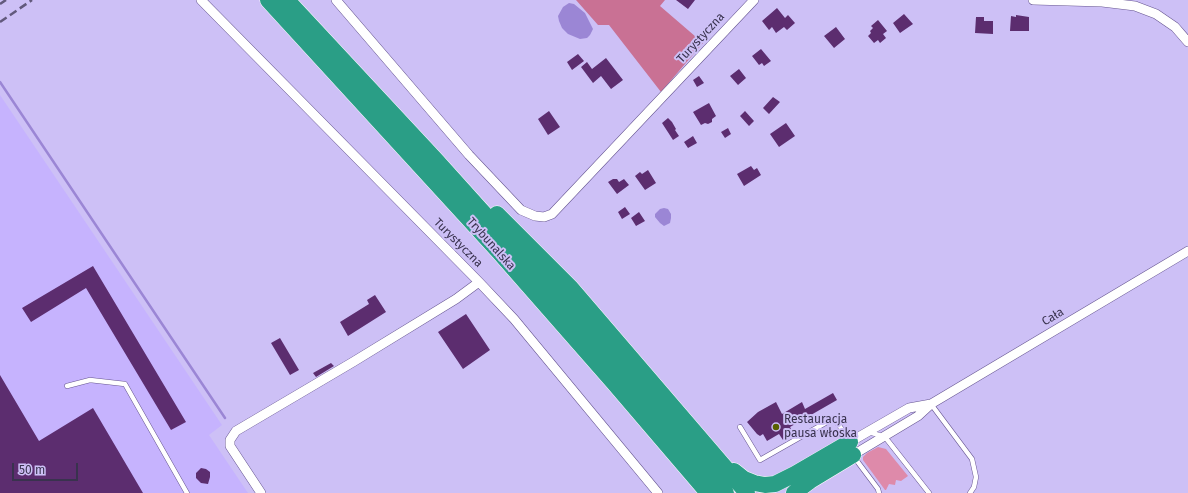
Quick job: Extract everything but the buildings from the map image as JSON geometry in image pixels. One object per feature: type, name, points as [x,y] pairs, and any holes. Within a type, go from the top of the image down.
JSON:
[{"type":"highway","name":"Trybunalska","points":[[268,0],[499,252],[614,382],[708,493]]},
{"type":"highway","name":"Trybunalska","points":[[287,0],[434,159],[582,324],[726,493]]},
{"type":"highway","points":[[434,159],[508,224],[566,282],[747,493]]},
{"type":"highway","points":[[720,461],[747,480],[762,484],[772,484],[852,449]]},
{"type":"highway","points":[[794,493],[852,449]]},
{"type":"street","name":"Turystyczna","points":[[201,0],[479,282],[456,299],[236,431],[230,440],[230,446],[261,493]]},
{"type":"street","name":"Turystyczna","points":[[336,0],[469,155],[521,210],[544,218],[552,214],[754,0]]},
{"type":"street","points":[[1033,0],[1102,2],[1135,6],[1156,14],[1174,27],[1188,42]]},
{"type":"street","name":"Cała","points":[[852,449],[885,437],[918,416],[932,404],[1188,251]]},
{"type":"street","points":[[479,282],[514,319],[561,374],[658,493]]},
{"type":"street","name":"Cała","points":[[852,449],[869,431],[909,408],[932,404]]},
{"type":"lane","points":[[67,386],[90,380],[125,384],[187,493]]},
{"type":"lane","points":[[932,404],[972,458],[976,477],[974,487],[970,493]]},
{"type":"lane","points":[[740,427],[760,460],[834,418],[879,493]]},
{"type":"lane","points":[[869,431],[885,437],[929,493]]},
{"type":"lane","points":[[876,486],[876,493]]},
{"type":"shaded area","points":[[576,0],[665,0],[660,6],[703,43],[661,92],[609,25],[598,25]]},
{"type":"shaded area","points":[[569,3],[574,4],[585,13],[593,29],[587,38],[580,39],[568,34],[562,28],[558,16],[563,7]]},
{"type":"shaded area","points":[[0,95],[222,425],[209,435],[248,493],[0,493]]},
{"type":"shaded area","points":[[660,209],[668,209],[671,214],[671,218],[670,223],[664,226],[655,217],[655,214]]},
{"type":"shaded area","points":[[878,447],[886,449],[908,476],[901,481],[896,480],[895,485],[889,484],[886,490],[863,460],[863,457],[867,453]]},
{"type":"waterway","points":[[0,82],[225,418]]},
{"type":"railway","points":[[0,4],[6,0]]},
{"type":"railway","points":[[0,22],[32,0]]},
{"type":"place","name":"Restauracja pausa włoska","points":[[776,427]]}]
